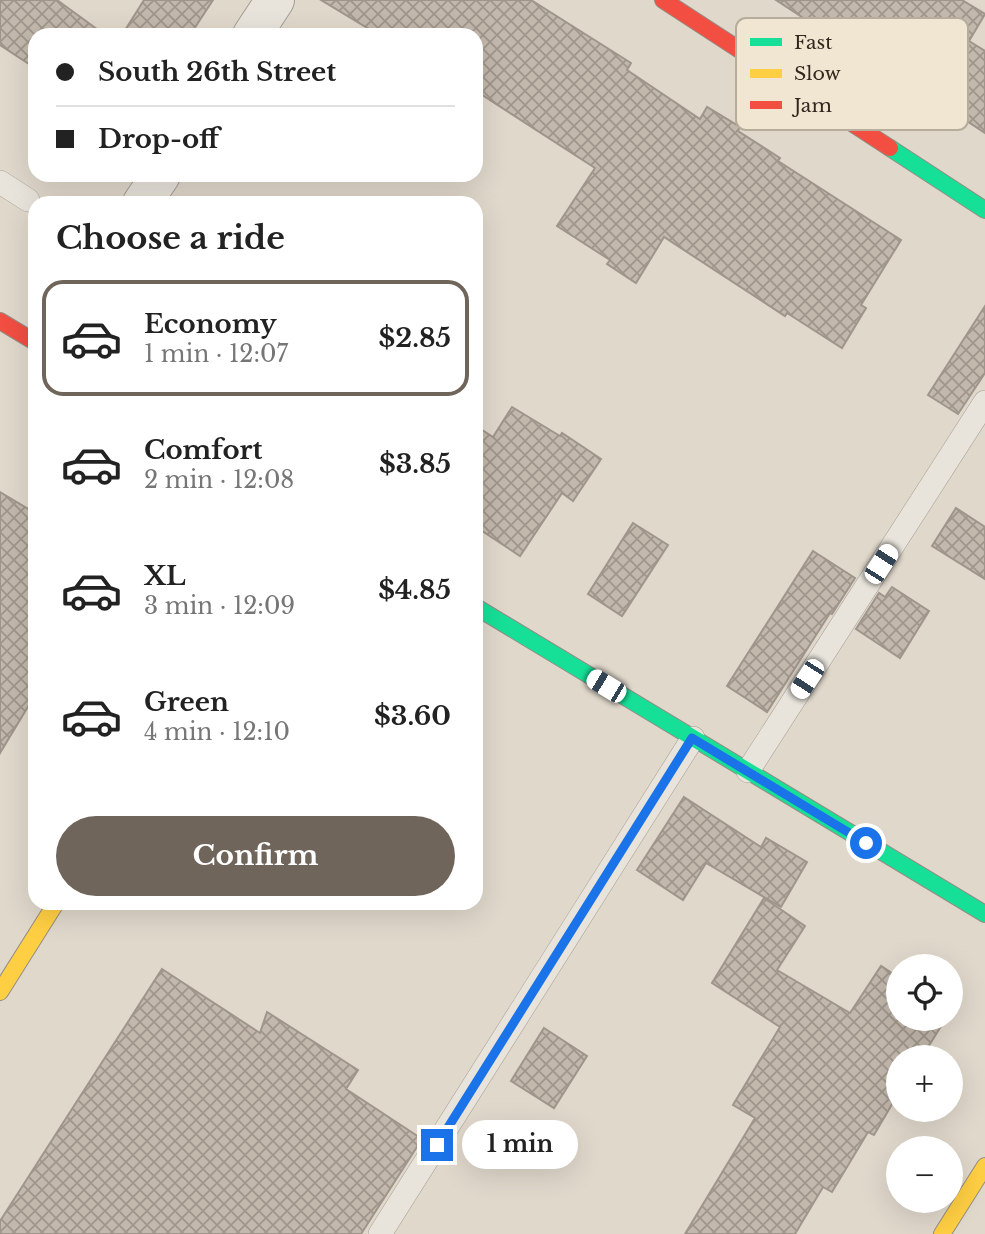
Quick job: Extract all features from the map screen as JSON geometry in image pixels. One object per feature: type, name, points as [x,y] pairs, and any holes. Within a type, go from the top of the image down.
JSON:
[{"type":"street","points":[[257,28],[275,0]]},
{"type":"street","points":[[665,1],[736,47]]},
{"type":"street","points":[[863,130],[985,210]]},
{"type":"street","points":[[0,321],[28,338]]},
{"type":"street","points":[[483,611],[985,914]]},
{"type":"street","points":[[1,989],[52,910]]},
{"type":"street","points":[[942,1234],[985,1166]]},
{"type":"lane","points":[[0,182],[28,200]]},
{"type":"lane","points":[[748,771],[985,402]]},
{"type":"lane","points":[[380,1234],[494,1057],[692,738]]},
{"type":"building","points":[[0,0],[57,0],[95,28],[28,28],[28,63],[0,45]]},
{"type":"building","points":[[144,0],[213,0],[195,28],[126,28]]},
{"type":"building","points":[[321,0],[531,0],[631,63],[627,70],[700,119],[707,107],[736,125],[736,130],[780,158],[778,161],[901,240],[861,305],[866,308],[842,348],[787,313],[785,316],[664,237],[636,283],[607,264],[610,260],[557,226],[595,168],[483,96],[483,28],[367,28]]},
{"type":"building","points":[[776,0],[962,0],[985,14],[969,41],[985,51],[985,133],[968,122],[968,18],[803,18]]},
{"type":"building","points":[[985,306],[985,373],[958,414],[928,395]]},
{"type":"building","points":[[512,407],[560,436],[562,433],[601,459],[573,501],[562,493],[520,556],[483,532],[483,431],[493,437]]},
{"type":"building","points":[[0,492],[28,509],[28,707],[0,753]]},
{"type":"building","points":[[956,508],[985,527],[985,579],[932,546]]},
{"type":"building","points":[[633,523],[668,545],[622,616],[588,594]]},
{"type":"building","points":[[813,551],[855,578],[767,712],[727,686]]},
{"type":"building","points":[[892,587],[929,611],[900,658],[856,629],[879,593],[885,597]]},
{"type":"building","points":[[684,797],[761,847],[766,838],[807,862],[781,907],[706,863],[683,900],[637,870]]},
{"type":"building","points":[[764,898],[805,926],[777,970],[850,1013],[881,966],[886,969],[886,1031],[938,1031],[929,1045],[886,1045],[886,1114],[874,1135],[868,1132],[832,1192],[823,1187],[795,1234],[685,1234],[755,1118],[733,1105],[780,1027],[712,983]]},
{"type":"building","points":[[162,969],[260,1033],[267,1012],[358,1070],[346,1089],[422,1139],[361,1234],[0,1234],[0,1221]]},
{"type":"building","points":[[544,1028],[587,1056],[554,1108],[511,1081]]},
{"type":"traffic: fast","points":[[890,148],[985,210]]},
{"type":"traffic: fast","points":[[483,611],[985,914]]},
{"type":"traffic: slow","points":[[0,992],[52,910]]},
{"type":"traffic: slow","points":[[942,1234],[985,1166]]},
{"type":"traffic: jam","points":[[663,0],[736,48]]},
{"type":"traffic: jam","points":[[862,130],[890,148]]},
{"type":"traffic: jam","points":[[0,321],[28,338]]},
{"type":"route","points":[[437,1145],[692,738],[866,843]]}]
